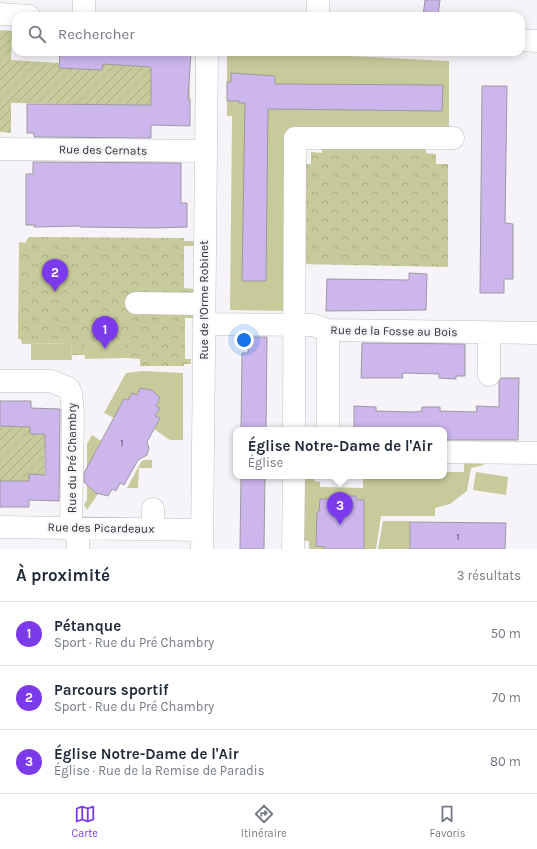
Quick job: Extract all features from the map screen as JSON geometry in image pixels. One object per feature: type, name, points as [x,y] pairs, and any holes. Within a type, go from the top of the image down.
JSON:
[{"type":"street","points":[[84,0],[84,12]]},
{"type":"street","points":[[318,0],[318,12]]},
{"type":"street","points":[[0,14],[12,15]]},
{"type":"street","points":[[525,40],[537,41]]},
{"type":"street","name":"Rue de l'Orme Robinet","points":[[202,539],[207,56]]},
{"type":"street","points":[[294,427],[295,138],[453,138]]},
{"type":"street","name":"Rue des Cernats","points":[[0,149],[206,151]]},
{"type":"street","name":"Rue de la Fosse au Bois","points":[[136,303],[204,314],[313,326],[328,330],[537,333]]},
{"type":"street","points":[[328,330],[328,427]]},
{"type":"street","points":[[489,333],[489,375]]},
{"type":"street","name":"Rue du Pré Chambry","points":[[0,381],[52,381],[68,388],[71,394],[73,413],[71,528],[78,537],[78,549]]},
{"type":"street","points":[[447,452],[537,453]]},
{"type":"street","points":[[293,549],[294,479]]},
{"type":"street","name":"Rue des Picardeaux","points":[[0,527],[71,528],[153,519],[202,539]]},
{"type":"green space","points":[[0,30],[12,31],[11,60],[59,63],[59,68],[76,69],[85,62],[85,69],[102,70],[103,64],[151,67],[151,73],[189,75],[190,99],[152,99],[151,105],[86,104],[85,112],[77,111],[77,104],[11,103],[11,133],[0,132]]},
{"type":"green space","points":[[227,56],[350,56],[449,61],[449,132],[290,132],[289,311],[230,310],[232,116],[227,116]]},
{"type":"green space","points":[[322,143],[425,143],[426,153],[436,154],[436,164],[448,164],[448,267],[300,264],[300,164],[311,164],[311,152],[322,153]]},
{"type":"green space","points":[[29,237],[184,238],[184,241],[198,241],[198,246],[184,246],[184,288],[197,289],[197,318],[185,318],[185,359],[191,359],[191,364],[184,364],[184,366],[140,366],[140,359],[126,358],[126,342],[85,343],[85,355],[72,355],[71,343],[22,344],[21,339],[18,339],[19,242],[25,243]]},
{"type":"green space","points":[[126,342],[126,358],[85,359],[84,343]]},
{"type":"green space","points":[[71,343],[72,360],[31,360],[31,344]]},
{"type":"green space","points":[[143,371],[183,373],[183,440],[170,440],[154,429],[160,418],[155,416],[160,408],[156,406],[160,398],[152,390],[140,388],[137,395],[128,400],[124,399],[114,418],[104,413],[126,373]]},
{"type":"green space","points":[[0,426],[30,427],[30,434],[45,434],[44,475],[29,475],[29,481],[0,481]]},
{"type":"green space","points":[[92,435],[101,441],[88,466],[88,485],[98,494],[87,510],[84,505],[87,500],[87,444]]},
{"type":"green space","points":[[464,458],[482,458],[484,465],[471,468],[467,491],[450,504],[435,508],[435,516],[381,516],[376,549],[364,549],[364,500],[357,500],[356,496],[340,496],[339,499],[320,499],[319,511],[317,512],[316,546],[325,547],[325,549],[309,549],[309,541],[298,540],[298,479],[314,479],[314,481],[320,482],[320,487],[363,488],[363,479],[447,479],[447,472],[464,472]]},
{"type":"green space","points":[[144,460],[152,460],[152,468],[139,468],[138,488],[127,488],[141,462]]},
{"type":"green space","points":[[476,472],[508,477],[506,495],[473,490]]},
{"type":"green space","points":[[383,521],[410,521],[410,549],[378,549]]},
{"type":"building","points":[[425,0],[440,0],[438,12],[424,12]]},
{"type":"building","points":[[60,56],[191,56],[188,99],[190,99],[190,126],[151,125],[151,138],[34,137],[34,133],[27,133],[27,104],[151,105],[151,67],[103,64],[102,70],[59,68]]},
{"type":"building","points":[[231,73],[275,76],[275,84],[443,85],[442,111],[268,109],[266,281],[242,281],[245,103],[239,103],[239,101],[227,101],[227,82],[231,82]]},
{"type":"building","points":[[482,86],[507,86],[505,223],[513,224],[513,279],[504,279],[504,293],[480,293]]},
{"type":"building","points":[[33,162],[181,163],[181,203],[187,203],[187,227],[34,227],[34,225],[26,225],[26,174],[33,174]]},
{"type":"building","points":[[409,273],[427,274],[426,310],[326,311],[327,279],[409,280]]},
{"type":"building","points":[[249,337],[267,337],[266,427],[241,427],[242,353],[248,353]]},
{"type":"building","points":[[362,343],[465,344],[465,376],[456,376],[456,379],[439,378],[439,374],[405,373],[402,374],[403,378],[361,378]]},
{"type":"building","points":[[501,378],[519,378],[518,440],[447,440],[447,427],[354,427],[354,406],[376,407],[376,411],[415,412],[422,411],[422,407],[440,407],[440,411],[474,412],[477,411],[476,406],[499,407],[499,382]]},
{"type":"building","points":[[140,388],[152,390],[160,398],[156,406],[160,408],[155,416],[160,418],[147,442],[149,448],[147,455],[138,460],[124,485],[120,483],[116,491],[112,489],[108,496],[96,493],[84,482],[84,473],[124,399],[128,400],[132,393],[137,395]]},
{"type":"building","points":[[0,401],[31,401],[31,408],[60,409],[59,501],[29,500],[29,507],[0,507],[0,481],[29,481],[29,474],[45,475],[45,434],[30,434],[30,427],[0,426]]},
{"type":"building","points":[[241,479],[265,479],[264,549],[240,549]]},
{"type":"building","points":[[340,496],[356,496],[357,500],[364,500],[364,549],[325,549],[325,547],[316,546],[317,512],[319,512],[320,499],[339,499]]},
{"type":"building","points":[[410,522],[506,523],[505,549],[410,549]]},
{"type":"place","name":"Parcours sportif","points":[[55,292]]},
{"type":"place","name":"Pétanque","points":[[105,349]]},
{"type":"place","name":"Église Notre-Dame de l'Air","points":[[340,525]]}]
